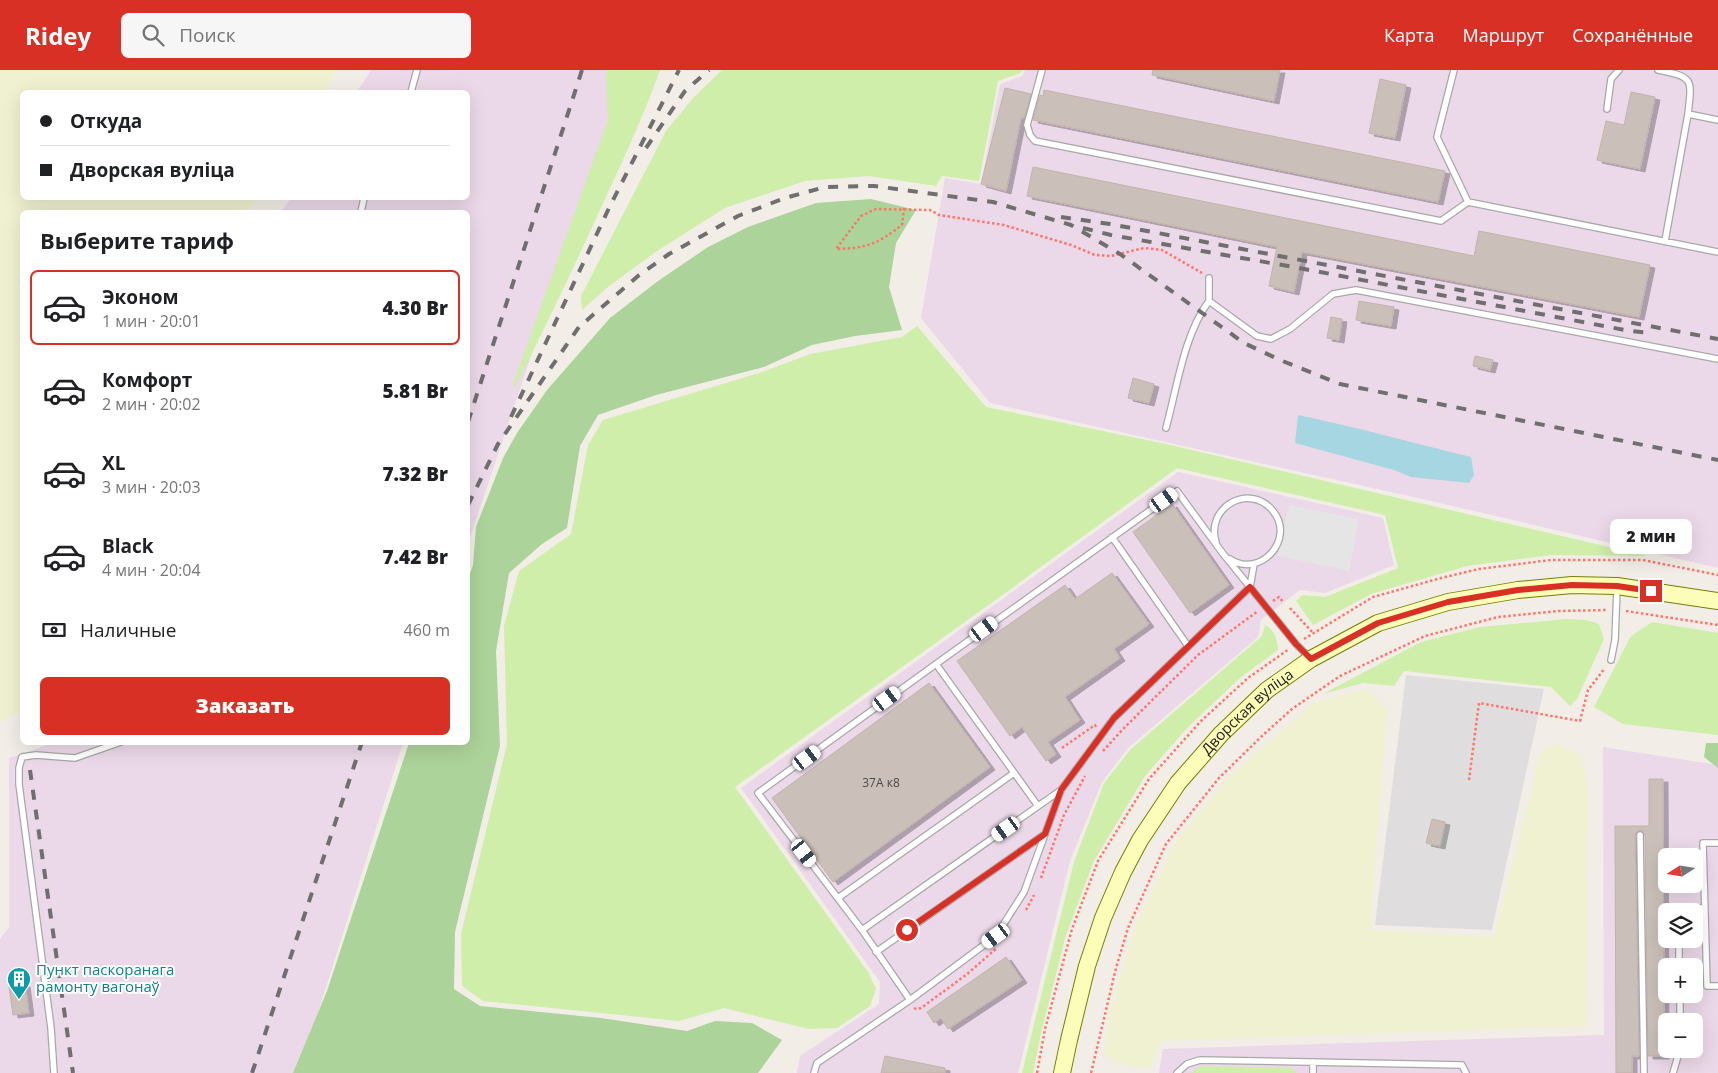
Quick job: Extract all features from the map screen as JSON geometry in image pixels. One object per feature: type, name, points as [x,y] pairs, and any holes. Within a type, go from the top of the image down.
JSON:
[{"type":"street","name":"Дворская вуліца","points":[[1062,1073],[1068,1040],[1087,966],[1103,918],[1123,872],[1140,840],[1178,783],[1221,734],[1267,690],[1311,659],[1378,623],[1448,602],[1572,585],[1617,586],[1718,601]]},
{"type":"lane","points":[[412,90],[417,70]]},
{"type":"lane","points":[[1042,70],[1027,125],[1030,135],[1035,141],[1441,221],[1468,202],[1718,252]]},
{"type":"lane","points":[[1454,70],[1437,137],[1468,202]]},
{"type":"lane","points":[[1607,109],[1611,79],[1619,70]]},
{"type":"lane","points":[[1658,70],[1682,74],[1689,82],[1690,93],[1688,114],[1665,241]]},
{"type":"lane","points":[[1688,114],[1718,120]]},
{"type":"lane","points":[[1166,428],[1192,330],[1200,312],[1209,301],[1209,278]]},
{"type":"lane","points":[[1209,301],[1257,336],[1271,339],[1290,329],[1333,294],[1356,290],[1718,359]]},
{"type":"lane","points":[[910,1000],[862,930],[758,793],[1177,491],[1224,555],[1296,644],[1311,659]]},
{"type":"lane","points":[[1218,546],[1214,536],[1214,526],[1224,507],[1233,501],[1244,498],[1255,499],[1265,503],[1274,511],[1279,521],[1280,532],[1278,543],[1273,553],[1264,560],[1254,564],[1232,561],[1224,555]]},
{"type":"lane","points":[[1112,537],[1188,646]]},
{"type":"lane","points":[[814,1073],[816,1063],[910,1000],[996,936],[1024,892],[1061,790],[1114,718],[1250,587],[1254,564]]},
{"type":"lane","points":[[1611,660],[1615,640],[1617,586]]},
{"type":"lane","points":[[936,664],[1038,806]]},
{"type":"lane","points":[[54,1073],[51,1028],[19,784],[19,768],[22,758],[36,755],[75,758],[112,745]]},
{"type":"lane","points":[[838,898],[1014,774]]},
{"type":"lane","points":[[862,930],[1061,790]]},
{"type":"lane","points":[[876,952],[1045,834]]},
{"type":"lane","points":[[1640,835],[1644,1073]]},
{"type":"lane","points":[[1718,843],[1703,843],[1707,986],[1718,986]]},
{"type":"lane","points":[[1673,1073],[1677,1058]]},
{"type":"lane","points":[[1176,1073],[1187,1064],[1200,1060],[1462,1065],[1466,1073]]},
{"type":"lane","points":[[1313,1062],[1313,1073]]},
{"type":"path","points":[[904,208],[902,225],[880,241],[858,248],[836,249],[861,216],[876,209],[904,208],[930,210],[939,215],[1004,224],[1095,255],[1111,256],[1144,248],[1162,250],[1197,269],[1209,278]]},
{"type":"path","points":[[1037,1073],[1044,1029],[1070,938],[1098,861],[1149,779],[1201,721],[1248,678],[1296,644],[1373,597],[1479,569],[1551,560],[1643,560],[1718,575]]},
{"type":"path","points":[[1102,752],[1198,655],[1279,597],[1284,603]]},
{"type":"path","points":[[1290,608],[1313,633]]},
{"type":"path","points":[[1091,1073],[1116,968],[1128,928],[1166,844],[1218,778],[1285,716],[1340,676],[1425,636],[1498,616],[1557,611],[1616,610],[1718,625]]},
{"type":"path","points":[[1469,780],[1479,703],[1580,721],[1588,690],[1611,660]]},
{"type":"path","points":[[1062,748],[1095,725],[1108,745]]},
{"type":"path","points":[[1040,880],[1064,815],[1086,773]]},
{"type":"path","points":[[1023,913],[1037,889]]},
{"type":"path","points":[[910,1000],[916,1009],[921,1008],[966,976],[1003,943]]},
{"type":"shaded area","points":[[371,70],[627,70],[470,538],[470,210],[282,210],[290,200],[470,200],[470,90],[358,90]]},
{"type":"shaded area","points":[[1025,70],[1718,70],[1718,568],[1440,503],[990,403],[921,318],[945,178],[981,184],[1000,84],[1022,76]]},
{"type":"shaded area","points":[[1178,472],[1383,518],[1394,565],[1325,593],[1300,590],[1261,620],[1258,637],[1128,748],[1102,782],[1070,861],[1018,1073],[797,1073],[800,1056],[879,1004],[880,982],[741,788]]},
{"type":"shaded area","points":[[1289,505],[1359,519],[1349,571],[1278,556]]},
{"type":"shaded area","points":[[1406,675],[1544,689],[1492,930],[1375,925]]},
{"type":"shaded area","points":[[47,745],[402,745],[299,1073],[0,1073],[0,939],[9,927],[9,758]]},
{"type":"shaded area","points":[[1603,747],[1718,765],[1718,1073],[1159,1073],[1163,1049],[1604,1035]]},
{"type":"green space","points":[[0,70],[337,70],[325,90],[20,90],[20,200],[257,200],[248,210],[20,210],[20,713],[5,718],[0,723]]},
{"type":"green space","points":[[607,70],[660,70],[616,175],[514,389],[513,384],[608,120]]},
{"type":"green space","points":[[722,70],[1022,70],[1021,73],[998,81],[979,181],[942,176],[936,186],[869,176],[805,181],[725,208],[657,251],[609,286],[582,310],[581,296],[666,131],[694,97]]},
{"type":"green space","points":[[871,199],[916,210],[896,243],[889,287],[902,330],[855,336],[812,345],[764,367],[656,395],[598,415],[580,446],[567,528],[542,544],[509,573],[496,651],[500,746],[455,932],[454,989],[480,1006],[601,1018],[687,1031],[715,1021],[752,1023],[782,1040],[758,1073],[293,1073],[327,991],[408,745],[470,745],[470,574],[473,565],[476,527],[503,458],[517,433],[547,390],[610,318],[658,281],[708,247],[748,227],[816,203]]},
{"type":"green space","points":[[917,326],[986,407],[1166,444],[1648,556],[1552,555],[1467,566],[1371,594],[1313,625],[1296,601],[1302,595],[1325,597],[1398,568],[1385,515],[1177,468],[735,787],[868,972],[876,989],[870,1006],[837,1028],[809,1029],[724,1008],[679,1021],[483,1001],[462,986],[461,934],[507,744],[504,626],[519,571],[571,534],[588,445],[603,420],[759,373],[810,354],[902,337]]},
{"type":"green space","points":[[1567,619],[1587,620],[1599,624],[1604,639],[1577,699],[1570,706],[1551,687],[1404,671],[1394,686],[1363,683],[1323,694],[1421,642],[1480,627]]},
{"type":"green space","points":[[1652,622],[1718,633],[1718,735],[1623,724],[1594,707],[1631,636]]},
{"type":"green space","points":[[1265,625],[1275,635],[1278,650],[1241,677],[1189,726],[1145,776],[1094,861],[1066,935],[1041,1033],[1033,1073],[1022,1073],[1074,862],[1104,783],[1130,750],[1262,636]]},
{"type":"green space","points":[[1366,689],[1387,709],[1370,930],[1494,937],[1542,749],[1559,745],[1581,756],[1588,788],[1586,1026],[1161,1041],[1150,1068],[1119,1064],[1103,1055],[1112,1003],[1136,924],[1174,843],[1229,776],[1314,703]]},
{"type":"green space","points":[[1706,743],[1718,743],[1718,768],[1704,757]]},
{"type":"green space","points":[[1201,1066],[1292,1068],[1296,1073],[1191,1073]]},
{"type":"water","points":[[1298,415],[1471,457],[1474,475],[1469,483],[1411,477],[1394,470],[1295,443]]},
{"type":"building","points":[[1153,70],[1280,70],[1274,101],[1152,75]]},
{"type":"building","points":[[1380,79],[1406,85],[1395,138],[1369,133]]},
{"type":"building","points":[[1005,88],[1031,94],[1024,118],[1021,118],[1006,191],[981,184]]},
{"type":"building","points":[[1044,90],[1445,171],[1438,202],[1033,120],[1040,95],[1043,96]]},
{"type":"building","points":[[1631,92],[1655,97],[1640,169],[1597,160],[1606,121],[1624,125]]},
{"type":"building","points":[[1033,167],[1474,256],[1479,231],[1650,265],[1639,317],[1302,252],[1294,292],[1269,286],[1277,247],[1027,196]]},
{"type":"building","points":[[1359,301],[1394,307],[1391,326],[1356,320]]},
{"type":"building","points":[[1331,317],[1342,319],[1339,340],[1327,338]]},
{"type":"building","points":[[1475,356],[1493,360],[1490,370],[1473,366]]},
{"type":"building","points":[[1133,378],[1154,384],[1149,403],[1128,398]]},
{"type":"building","points":[[1172,504],[1229,585],[1190,613],[1133,532]]},
{"type":"building","points":[[1112,573],[1149,624],[1114,649],[1120,658],[1065,697],[1080,720],[1048,742],[1056,754],[1046,761],[1022,727],[1010,736],[957,661],[1065,585],[1075,599]]},
{"type":"building","points":[[929,683],[990,767],[833,882],[772,798]]},
{"type":"building","points":[[1649,779],[1663,779],[1663,848],[1658,848],[1658,893],[1663,893],[1663,903],[1658,903],[1658,948],[1664,948],[1664,958],[1658,958],[1658,1003],[1664,1003],[1664,1013],[1658,1013],[1658,1056],[1648,1056],[1645,835],[1643,831],[1639,830],[1635,835],[1639,1056],[1632,1056],[1632,1073],[1616,1073],[1615,826],[1649,826]]},
{"type":"building","points":[[1432,819],[1445,822],[1440,846],[1426,843]]},
{"type":"building","points":[[1006,957],[1022,980],[948,1029],[941,1018],[934,1023],[927,1012]]},
{"type":"building","name":"Пункт паскоранага рамонту вагонаў","points":[[25,984],[29,1013],[13,1015],[9,987]]},
{"type":"building","points":[[885,1056],[945,1068],[945,1073],[881,1073]]},
{"type":"railway","points":[[470,416],[582,70]]},
{"type":"railway","points":[[511,417],[609,208],[679,70]]},
{"type":"railway","points":[[646,148],[685,91],[709,70]]},
{"type":"railway","points":[[470,501],[498,444],[579,327],[638,276],[669,254],[738,216],[785,198],[825,187],[874,186],[993,202],[1071,225],[1120,254],[1244,343],[1340,384],[1718,460]]},
{"type":"railway","points":[[1061,217],[1110,224],[1718,339]]},
{"type":"railway","points":[[1083,228],[1111,235],[1299,268],[1630,331],[1653,333]]},
{"type":"railway","points":[[252,1073],[361,745]]},
{"type":"railway","points":[[30,770],[73,1073]]},
{"type":"place","name":"Пункт паскоранага рамонту вагонаў","points":[[19,1000]]},
{"type":"route","points":[[907,930],[1045,834],[1061,790],[1114,718],[1250,587],[1296,644],[1311,659],[1378,623],[1448,602],[1518,590],[1572,585],[1617,586],[1651,591]]}]
